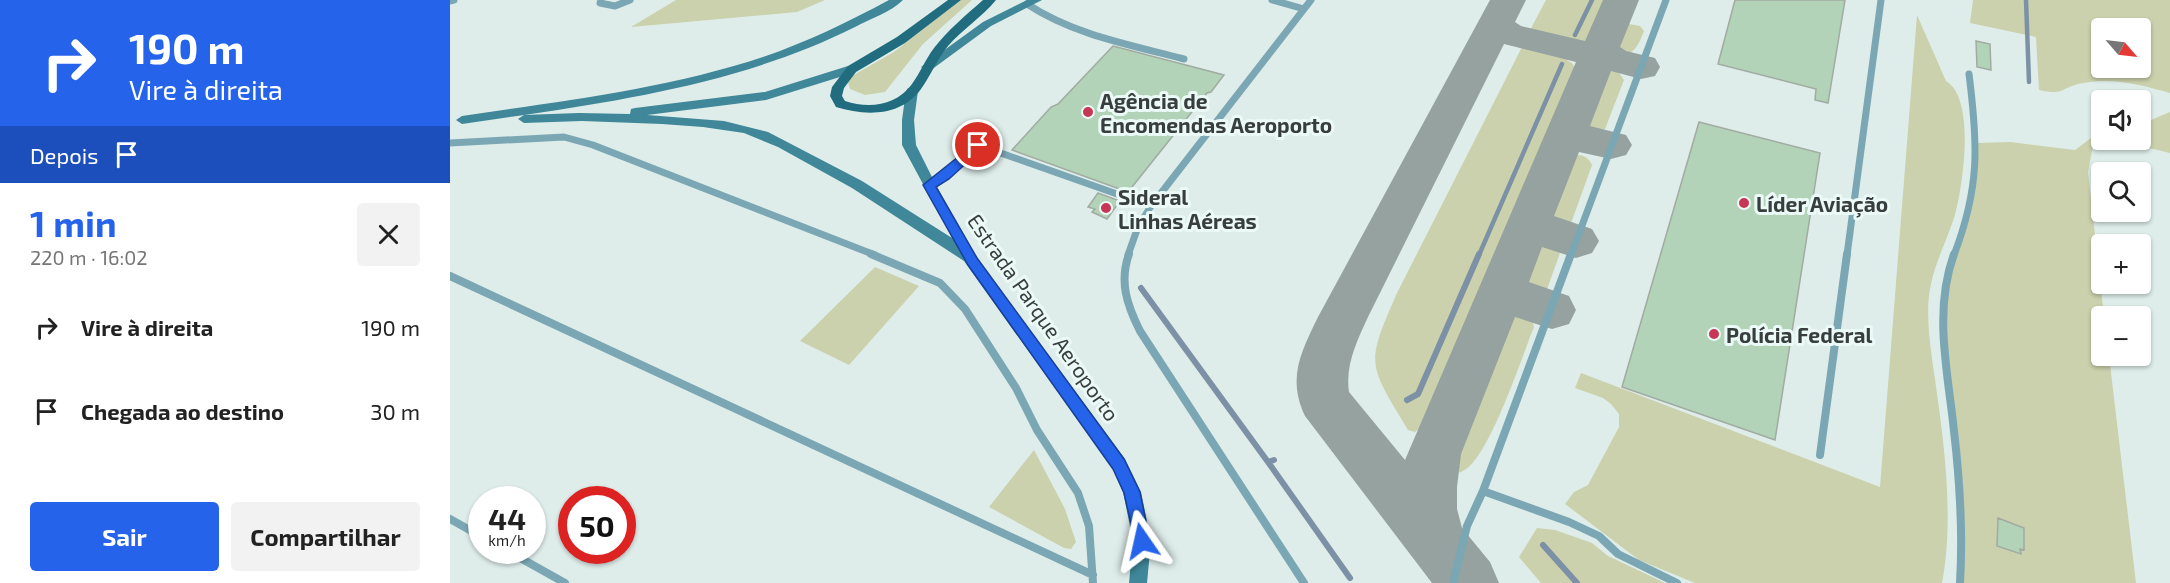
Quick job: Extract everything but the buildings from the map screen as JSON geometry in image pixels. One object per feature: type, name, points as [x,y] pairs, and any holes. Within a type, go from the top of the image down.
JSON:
[{"type":"main road","points":[[456,120],[637,93],[753,65],[805,44],[897,0]]},
{"type":"main road","points":[[456,120],[579,117],[732,102],[806,85],[852,69],[901,40],[955,0]]},
{"type":"main road","name":"Estrada Parque Aeroporto","points":[[990,0],[950,38],[912,91],[908,120],[909,145],[972,262],[1119,464],[1132,492],[1142,541],[1138,583]]},
{"type":"main road","points":[[927,67],[987,24],[1031,2]]},
{"type":"main road","points":[[852,69],[838,87],[836,96],[840,104],[854,109],[878,110],[912,91]]},
{"type":"main road","points":[[579,117],[701,123],[744,129],[763,135],[837,173],[923,223],[972,262]]},
{"type":"lane","points":[[601,0],[600,3],[609,7],[619,6],[630,0]]},
{"type":"lane","points":[[1272,0],[1304,9]]},
{"type":"lane","points":[[1304,583],[1140,331],[1126,303],[1124,282],[1125,264],[1138,227],[1151,206],[1311,0]]},
{"type":"lane","points":[[1453,583],[1467,526],[1484,490],[1666,0]]},
{"type":"lane","points":[[1820,454],[1881,0]]},
{"type":"lane","points":[[1031,2],[1038,13],[1066,25],[1184,59]]},
{"type":"lane","points":[[1960,583],[1961,510],[1944,342],[1944,293],[1951,260],[1966,222],[1974,182],[1973,107],[1969,74]]},
{"type":"lane","points":[[450,143],[564,137],[593,145],[904,267],[939,283],[965,309],[1017,388],[1037,430],[1078,493],[1089,526],[1093,579],[450,276]]},
{"type":"lane","points":[[929,185],[945,176],[978,145],[1151,206]]},
{"type":"lane","points":[[1484,490],[1569,522],[1599,536],[1618,554],[1677,583]]},
{"type":"lane","points":[[450,519],[468,529]]},
{"type":"lane","points":[[532,564],[565,583]]},
{"type":"green space","points":[[676,0],[825,0],[797,12],[631,27]]},
{"type":"green space","points":[[960,0],[972,0],[923,44],[885,92],[865,95],[850,89],[848,82],[852,76],[894,52]]},
{"type":"green space","points":[[1546,0],[1608,0],[1591,39],[1576,45],[1529,32]]},
{"type":"green space","points":[[1973,0],[2170,0],[2170,93],[2116,81],[2094,81],[2054,92],[2039,90],[2036,37],[1970,23]]},
{"type":"green space","points":[[1917,15],[1946,81],[1955,91],[1961,105],[1965,144],[1955,215],[1933,275],[1928,312],[1944,445],[1947,492],[1947,539],[1942,583],[1695,583],[1639,560],[1565,504],[1574,492],[1588,485],[1619,427],[1619,414],[1611,404],[1603,398],[1575,388],[1581,373],[1880,487]]},
{"type":"green space","points":[[1623,25],[1640,26],[1644,31],[1636,48],[1624,55],[1611,54]]},
{"type":"green space","points":[[1522,47],[1564,58],[1573,64],[1575,70],[1421,427],[1415,432],[1408,430],[1385,391],[1375,364],[1380,336],[1397,293]]},
{"type":"green space","points":[[1607,67],[1617,70],[1624,80],[1605,129],[1593,129],[1584,122]]},
{"type":"green space","points":[[2170,112],[2170,153],[2151,148],[2151,120]]},
{"type":"green space","points":[[2091,138],[2092,150],[2088,172],[2091,222],[2094,222],[2095,234],[2091,234],[2091,294],[2102,294],[2103,306],[2091,306],[2091,366],[2110,366],[2136,583],[1961,583],[1944,302],[1969,212],[1978,143],[2010,142],[2075,150]]},
{"type":"green space","points":[[1574,155],[1585,157],[1592,165],[1570,226],[1560,228],[1552,225],[1547,209],[1568,159]]},
{"type":"green space","points":[[1549,244],[1557,247],[1560,253],[1545,295],[1531,293],[1520,277],[1533,252]]},
{"type":"green space","points":[[875,267],[919,286],[849,365],[800,341]]},
{"type":"green space","points":[[1508,312],[1531,316],[1534,327],[1503,407],[1482,450],[1461,472],[1452,471],[1444,467],[1501,316]]},
{"type":"green space","points":[[1034,450],[1065,509],[1076,542],[1071,549],[1064,548],[989,507]]},
{"type":"green space","points":[[1537,528],[1555,530],[1592,543],[1608,556],[1665,583],[1541,583],[1519,557]]},
{"type":"waterway","points":[[1575,35],[1592,0]]},
{"type":"waterway","points":[[2026,0],[2029,82]]},
{"type":"waterway","points":[[1479,255],[1562,64]]},
{"type":"waterway","points":[[1407,400],[1418,394],[1479,254]]},
{"type":"waterway","points":[[1141,288],[1268,462]]},
{"type":"waterway","points":[[1268,462],[1274,460]]},
{"type":"waterway","points":[[1268,462],[1350,578]]},
{"type":"waterway","points":[[1543,545],[1577,583]]},
{"type":"taxiway","points":[[1497,22],[1508,0]]},
{"type":"taxiway","points":[[1563,140],[1621,0]]},
{"type":"taxiway","points":[[1469,583],[1324,400],[1322,377],[1326,357],[1343,317],[1497,22]]},
{"type":"taxiway","points":[[1497,22],[1508,34],[1586,53]]},
{"type":"taxiway","points":[[1600,51],[1613,60],[1641,67]]},
{"type":"taxiway","points":[[1563,140],[1575,137],[1611,145]]},
{"type":"taxiway","points":[[1496,303],[1563,140]]},
{"type":"taxiway","points":[[1525,234],[1542,229],[1576,241]]},
{"type":"taxiway","points":[[1496,303],[1510,298],[1531,302],[1552,310]]},
{"type":"taxiway","points":[[1438,541],[1431,520],[1428,498],[1434,454],[1496,303]]},
{"type":"place","name":"Agência de Encomendas Aeroporto","points":[[1088,112]]},
{"type":"place","name":"Líder Aviação","points":[[1744,203]]},
{"type":"place","name":"Sideral Linhas Aéreas","points":[[1106,208]]},
{"type":"place","name":"Polícia Federal","points":[[1714,334]]},
{"type":"route","points":[[978,145],[945,176],[929,185],[972,262],[1119,464],[1132,492],[1142,541]]}]
